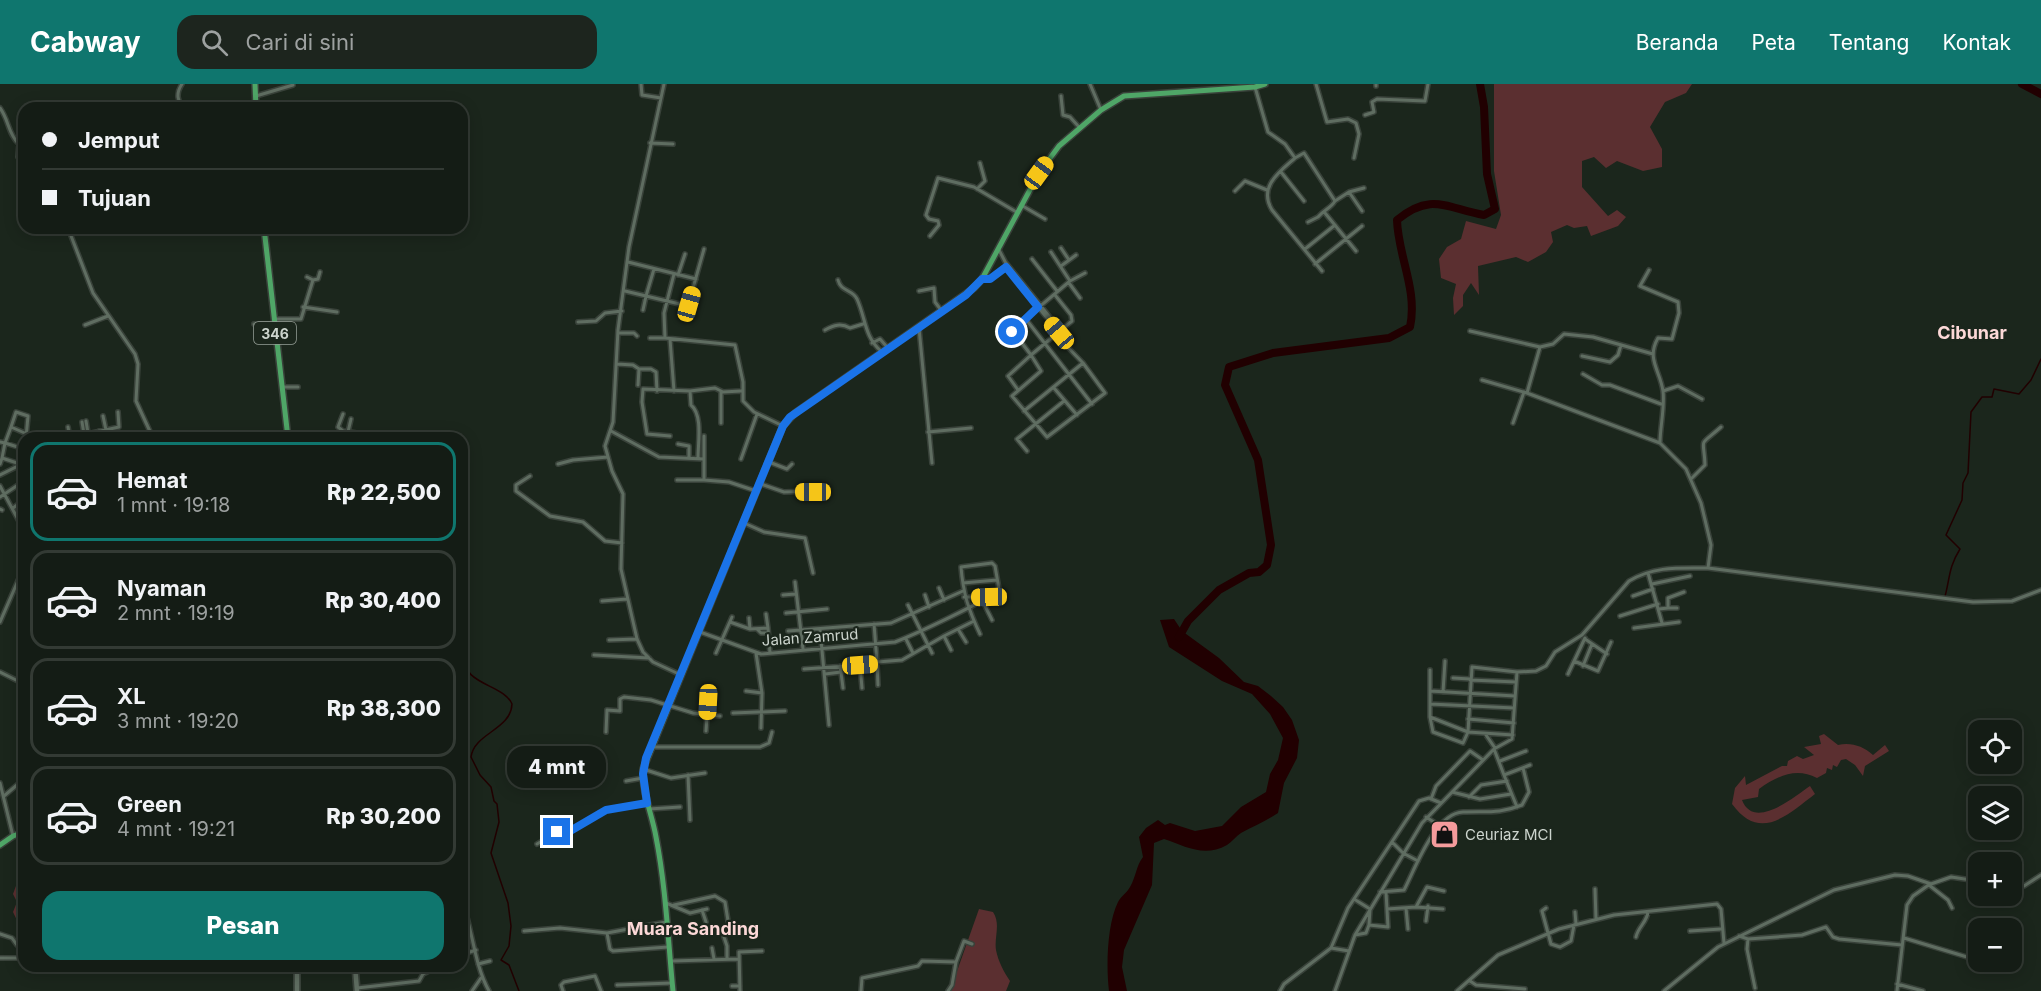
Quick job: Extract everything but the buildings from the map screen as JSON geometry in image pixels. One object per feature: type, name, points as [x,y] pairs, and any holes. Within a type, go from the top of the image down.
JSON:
[{"type":"main road","points":[[255,84],[256,102]]},
{"type":"main road","points":[[673,991],[656,836],[647,806],[643,769],[783,426],[795,413],[966,295],[982,279],[1039,173],[1059,146],[1101,110],[1124,96],[1255,87],[1265,84]]},
{"type":"main road","name":"346","points":[[265,234],[287,432]]},
{"type":"main road","points":[[0,845],[18,834]]},
{"type":"main road","points":[[297,972],[297,991]]},
{"type":"main road","points":[[356,972],[357,989]]},
{"type":"street","points":[[180,102],[178,100],[182,84]]},
{"type":"street","points":[[641,84],[642,95],[661,98]]},
{"type":"street","points":[[649,658],[637,639],[627,599],[621,569],[623,494],[608,457],[605,441],[611,431],[616,398],[618,333],[628,262],[650,144],[664,84]]},
{"type":"street","points":[[1090,84],[1101,110]]},
{"type":"street","points":[[1316,84],[1327,122],[1347,119],[1356,123],[1359,134],[1354,158]]},
{"type":"street","points":[[1365,115],[1374,111],[1372,102],[1377,99],[1425,101],[1428,84]]},
{"type":"street","points":[[256,96],[293,85]]},
{"type":"street","points":[[1255,87],[1268,132],[1285,144],[1295,158]]},
{"type":"street","points":[[1061,96],[1062,113],[1071,117],[1079,128]]},
{"type":"street","points":[[0,108],[6,117],[11,137],[18,143]]},
{"type":"street","points":[[650,144],[673,144]]},
{"type":"street","points":[[1322,271],[1270,207],[1267,189],[1295,158],[1304,153],[1335,201]]},
{"type":"street","points":[[977,189],[985,181],[980,163]]},
{"type":"street","points":[[1281,172],[1304,201]]},
{"type":"street","points":[[930,236],[939,225],[938,221],[929,219],[926,215],[937,179],[977,189],[1018,213]]},
{"type":"street","points":[[1235,191],[1245,181],[1267,189]]},
{"type":"street","points":[[1308,222],[1318,218],[1322,210],[1332,206],[1335,201],[1349,192],[1364,188]]},
{"type":"street","points":[[1349,192],[1362,211]]},
{"type":"street","points":[[1021,206],[1045,219]]},
{"type":"street","points":[[1325,213],[1356,251]]},
{"type":"street","points":[[1305,249],[1335,225]]},
{"type":"street","points":[[1315,264],[1362,226]]},
{"type":"street","points":[[70,234],[93,293],[106,317],[137,359],[136,398],[150,432]]},
{"type":"street","points":[[1061,248],[1069,260]]},
{"type":"street","points":[[625,291],[689,305],[704,249]]},
{"type":"street","points":[[998,249],[1007,264],[1039,306],[1051,321],[1059,333],[1104,391],[1104,395],[1047,437],[1013,398],[1018,390],[1042,370],[1012,330],[1024,318],[1039,306],[1056,293],[1069,282],[1085,273]]},
{"type":"street","points":[[1051,252],[1080,298]]},
{"type":"street","points":[[665,338],[664,313],[684,255]]},
{"type":"street","points":[[1061,266],[1076,255]]},
{"type":"street","points":[[1018,390],[1008,376],[1059,333],[1073,318],[1032,259]]},
{"type":"street","points":[[628,262],[696,279]]},
{"type":"street","points":[[982,279],[990,279],[1007,264]]},
{"type":"street","points":[[643,310],[654,269]]},
{"type":"street","points":[[1649,270],[1640,286],[1678,302],[1679,311],[1672,339],[1658,338],[1653,354],[1653,366],[1663,391],[1660,443]]},
{"type":"street","points":[[307,277],[313,280],[319,279],[320,272]]},
{"type":"street","points":[[254,324],[300,320],[313,280]]},
{"type":"street","points":[[838,280],[842,288],[857,300],[863,324],[872,343],[885,350]]},
{"type":"street","points":[[919,291],[934,288],[935,302],[942,312]]},
{"type":"street","points":[[303,307],[337,312]]},
{"type":"street","points":[[578,322],[599,320],[605,313],[622,311]]},
{"type":"street","points":[[85,325],[106,317]]},
{"type":"street","points":[[1024,318],[1092,404]]},
{"type":"street","points":[[825,330],[842,324],[850,328],[863,324]]},
{"type":"street","points":[[918,328],[932,464]]},
{"type":"street","points":[[1470,331],[1540,347],[1553,344],[1560,337],[1569,333],[1653,354]]},
{"type":"street","points":[[618,333],[634,333],[637,336]]},
{"type":"street","points":[[650,338],[735,345],[743,382],[741,391],[746,406],[757,414],[783,426]]},
{"type":"street","points":[[670,338],[674,391]]},
{"type":"street","points":[[872,343],[880,339],[885,350]]},
{"type":"street","points":[[1582,356],[1610,362],[1618,355],[1622,345]]},
{"type":"street","points":[[1513,423],[1540,347]]},
{"type":"street","points":[[1023,411],[1083,363]]},
{"type":"street","points":[[617,364],[633,365],[639,369],[651,369],[656,372],[657,391]]},
{"type":"street","points":[[638,385],[639,369]]},
{"type":"street","points":[[1582,375],[1602,385],[1610,385],[1661,404]]},
{"type":"street","points":[[1482,380],[1525,393],[1660,443],[1692,478],[1710,537],[1708,568]]},
{"type":"street","points":[[1663,391],[1678,386],[1702,399]]},
{"type":"street","points":[[282,387],[298,387]]},
{"type":"street","points":[[670,436],[647,434],[643,390],[690,391],[715,388],[721,391],[741,391]]},
{"type":"street","points":[[1054,388],[1077,416]]},
{"type":"street","points":[[690,391],[691,405],[695,408],[699,425],[698,458]]},
{"type":"street","points":[[721,391],[721,423]]},
{"type":"street","points":[[1027,451],[1017,439],[1065,401]]},
{"type":"street","points":[[0,464],[5,443],[11,427],[18,412],[29,417],[27,432],[11,427]]},
{"type":"street","points":[[95,432],[120,426],[118,412]]},
{"type":"street","points":[[342,414],[338,427],[352,432]]},
{"type":"street","points":[[741,459],[757,414]]},
{"type":"street","points":[[103,416],[106,430]]},
{"type":"street","points":[[346,431],[351,419]]},
{"type":"street","points":[[84,422],[86,432]]},
{"type":"street","points":[[68,427],[68,432]]},
{"type":"street","points":[[1692,478],[1706,465],[1701,453],[1705,439],[1721,427]]},
{"type":"street","points":[[928,432],[971,428]]},
{"type":"street","points":[[611,431],[656,456],[704,459]]},
{"type":"street","points":[[704,436],[704,480]]},
{"type":"street","points":[[0,442],[18,447]]},
{"type":"street","points":[[678,444],[689,446],[689,458]]},
{"type":"street","points":[[558,464],[573,460],[608,457]]},
{"type":"street","points":[[2,458],[18,463]]},
{"type":"street","points":[[769,462],[787,469],[792,464]]},
{"type":"street","points":[[0,475],[18,466]]},
{"type":"street","points":[[530,476],[516,485],[516,491],[542,511],[557,518],[583,522],[605,541],[622,543]]},
{"type":"street","points":[[677,480],[729,482],[756,491]]},
{"type":"street","points":[[759,484],[784,492],[817,491]]},
{"type":"street","points":[[0,497],[18,485]]},
{"type":"street","points":[[0,486],[18,516]]},
{"type":"street","points":[[13,508],[18,504]]},
{"type":"street","points":[[742,523],[764,532],[805,538],[813,573]]},
{"type":"street","points":[[963,583],[997,580],[994,564],[961,567],[964,597],[980,634]]},
{"type":"street","points":[[1568,674],[1583,637],[1629,581],[1664,567],[1708,568],[1947,600],[2012,600],[2041,590]]},
{"type":"street","points":[[1648,572],[1662,623]]},
{"type":"street","points":[[1633,596],[1653,586],[1690,576]]},
{"type":"street","name":"Jalan Zamrud","points":[[700,632],[756,653],[875,644],[905,638],[989,597],[998,591],[997,580]]},
{"type":"street","points":[[0,622],[18,581]]},
{"type":"street","points":[[795,582],[803,649]]},
{"type":"street","points":[[939,588],[944,600]]},
{"type":"street","points":[[788,632],[891,622],[914,615],[963,591]]},
{"type":"street","points":[[1668,608],[1668,598],[1684,592]]},
{"type":"street","points":[[783,595],[795,594]]},
{"type":"street","points":[[924,595],[930,607]]},
{"type":"street","points":[[964,597],[989,597]]},
{"type":"street","points":[[602,601],[627,599]]},
{"type":"street","points":[[982,600],[992,620]]},
{"type":"street","points":[[908,605],[932,654]]},
{"type":"street","points":[[1620,616],[1659,607],[1677,608]]},
{"type":"street","points":[[786,613],[827,609]]},
{"type":"street","points":[[766,614],[770,653]]},
{"type":"street","points":[[716,653],[732,617]]},
{"type":"street","points":[[749,618],[750,629]]},
{"type":"street","points":[[804,669],[902,660],[974,621]]},
{"type":"street","points":[[730,622],[750,629],[768,630]]},
{"type":"street","points":[[1635,628],[1679,622]]},
{"type":"street","points":[[874,624],[879,685]]},
{"type":"street","points":[[820,629],[829,725]]},
{"type":"street","points":[[958,629],[966,642]]},
{"type":"street","points":[[944,636],[951,650]]},
{"type":"street","points":[[1583,637],[1606,654]]},
{"type":"street","points":[[1430,670],[1431,730],[1435,734],[1461,744],[1468,732],[1472,667],[1518,672],[1541,669],[1555,652],[1583,637]]},
{"type":"street","points":[[905,638],[913,654]]},
{"type":"street","points":[[609,640],[637,639]]},
{"type":"street","points":[[1574,662],[1598,671],[1611,642]]},
{"type":"street","points":[[1583,666],[1592,644]]},
{"type":"street","points":[[756,653],[762,693],[761,728]]},
{"type":"street","points":[[594,655],[649,658],[681,675]]},
{"type":"street","points":[[1443,692],[1445,661]]},
{"type":"street","points":[[860,665],[862,688]]},
{"type":"street","points":[[840,666],[843,688]]},
{"type":"street","points":[[0,672],[18,681]]},
{"type":"street","points":[[825,674],[841,672]]},
{"type":"street","points":[[1335,991],[1355,934],[1426,817],[1494,749],[1511,741],[1518,672]]},
{"type":"street","points":[[1453,678],[1516,682]]},
{"type":"street","points":[[746,691],[762,693]]},
{"type":"street","points":[[1430,691],[1515,696]]},
{"type":"street","points":[[606,732],[607,710],[620,711],[622,698],[651,700],[707,715],[720,716]]},
{"type":"street","points":[[706,731],[708,702]]},
{"type":"street","points":[[1430,704],[1514,708]]},
{"type":"street","points":[[733,713],[785,711]]},
{"type":"street","points":[[1430,717],[1468,732],[1513,735]]},
{"type":"street","points":[[1468,719],[1514,723]]},
{"type":"street","points":[[651,747],[760,747],[769,743],[772,732]]},
{"type":"street","points":[[1486,735],[1494,749],[1516,807]]},
{"type":"street","points":[[1431,799],[1436,786],[1470,751],[1483,760]]},
{"type":"street","points":[[1499,761],[1526,751]]},
{"type":"street","points":[[1504,775],[1530,765]]},
{"type":"street","points":[[1379,892],[1404,890],[1418,861],[1440,826],[1459,813],[1485,814],[1516,807],[1528,797],[1528,783],[1523,768]]},
{"type":"street","points":[[643,769],[669,778],[705,773]]},
{"type":"street","points":[[688,775],[690,820]]},
{"type":"street","points":[[626,781],[643,778]]},
{"type":"street","points":[[1469,797],[1481,785],[1507,781]]},
{"type":"street","points":[[0,783],[13,836]]},
{"type":"street","points":[[4,796],[18,784]]},
{"type":"street","points":[[1452,792],[1485,799],[1511,794]]},
{"type":"street","points":[[1282,990],[1331,948],[1354,899],[1419,801],[1431,799],[1441,803]]},
{"type":"street","points":[[537,844],[559,831],[565,834],[606,810],[647,806],[680,807]]},
{"type":"street","points":[[1426,817],[1440,826]]},
{"type":"street","points":[[1392,842],[1403,853],[1418,861]]},
{"type":"street","points":[[1664,991],[1704,956],[1724,943],[1834,890],[1876,878],[1903,875],[1930,884],[1948,900],[1952,908]]},
{"type":"street","points":[[2022,886],[2041,875]]},
{"type":"street","points":[[1897,991],[1909,902],[1930,884],[1951,877],[1968,880]]},
{"type":"street","points":[[1416,907],[1425,888],[1444,891]]},
{"type":"street","points":[[1595,889],[1596,919]]},
{"type":"street","points":[[1369,925],[1388,927],[1386,892]]},
{"type":"street","points":[[664,903],[674,905],[720,897],[725,902],[729,927]]},
{"type":"street","points":[[1354,899],[1370,909]]},
{"type":"street","points":[[1457,991],[1498,955],[1548,933],[1596,919],[1717,904],[1721,909],[1724,943]]},
{"type":"street","points":[[674,905],[680,911],[690,913],[707,909]]},
{"type":"street","points":[[1387,909],[1428,906],[1443,909]]},
{"type":"street","points":[[1426,921],[1428,906]]},
{"type":"street","points":[[1406,908],[1408,929]]},
{"type":"street","points":[[1546,908],[1542,911],[1551,944],[1560,947],[1573,939],[1575,912]]},
{"type":"street","points":[[1355,934],[1366,933],[1370,909]]},
{"type":"street","points":[[702,910],[706,922]]},
{"type":"street","points":[[1636,937],[1648,912]]},
{"type":"street","points":[[468,922],[481,977],[489,991]]},
{"type":"street","points":[[524,931],[560,928],[607,933],[666,922]]},
{"type":"street","points":[[727,959],[727,946],[721,926],[734,927]]},
{"type":"street","points":[[1739,936],[1748,939],[1802,935],[1826,927],[1833,937],[1839,939],[1902,945]]},
{"type":"street","points":[[1690,931],[1721,929]]},
{"type":"street","points":[[607,933],[610,949],[613,951],[668,946]]},
{"type":"street","points":[[0,934],[12,938],[17,945]]},
{"type":"street","points":[[1904,938],[1968,957]]},
{"type":"street","points":[[1748,939],[1747,949],[1755,988]]},
{"type":"street","points":[[948,991],[952,985],[956,962],[964,941],[972,944]]},
{"type":"street","points":[[712,948],[714,959]]},
{"type":"street","points":[[1331,948],[1349,951]]},
{"type":"street","points":[[468,953],[476,950]]},
{"type":"street","points":[[740,991],[739,952],[762,951]]},
{"type":"street","points":[[0,958],[18,958]]},
{"type":"street","points":[[670,961],[739,958]]},
{"type":"street","points":[[478,966],[490,961]]},
{"type":"street","points":[[861,991],[862,978],[918,966],[922,961],[956,962]]},
{"type":"street","points":[[357,989],[419,981],[423,974],[428,972]]},
{"type":"street","points":[[563,991],[561,984],[564,982],[595,976],[601,991]]},
{"type":"street","points":[[472,991],[481,977]]},
{"type":"street","points":[[1470,981],[1483,986],[1525,990]]},
{"type":"street","points":[[617,985],[672,983]]},
{"type":"street","points":[[1897,984],[1923,991]]},
{"type":"street","points":[[630,986],[631,991]]},
{"type":"street","points":[[732,986],[740,986]]},
{"type":"shaded area","points":[[1494,84],[1692,84],[1686,93],[1665,102],[1650,127],[1662,149],[1662,167],[1643,171],[1617,161],[1606,168],[1594,157],[1582,161],[1582,187],[1608,216],[1617,210],[1626,217],[1618,226],[1591,236],[1587,226],[1574,228],[1567,225],[1551,232],[1553,242],[1546,252],[1528,262],[1516,257],[1478,266],[1479,295],[1471,283],[1463,295],[1463,306],[1454,315],[1453,298],[1456,284],[1441,278],[1439,259],[1447,247],[1461,239],[1466,221],[1496,229],[1501,215],[1494,171]]},
{"type":"shaded area","points":[[1174,619],[1182,631],[1219,658],[1244,682],[1258,686],[1283,707],[1292,720],[1299,740],[1297,758],[1284,783],[1278,813],[1241,833],[1227,845],[1219,849],[1202,851],[1164,839],[1154,843],[1152,885],[1124,950],[1122,967],[1127,991],[1109,991],[1108,958],[1114,911],[1130,887],[1143,857],[1139,837],[1146,828],[1158,820],[1165,825],[1170,823],[1195,831],[1222,826],[1241,807],[1266,792],[1270,774],[1278,760],[1283,738],[1270,714],[1252,694],[1222,681],[1169,647],[1160,620]]},
{"type":"shaded area","points":[[1824,734],[1838,745],[1857,746],[1873,755],[1885,745],[1889,751],[1865,766],[1863,776],[1855,765],[1846,759],[1841,760],[1837,767],[1833,765],[1832,770],[1827,768],[1826,773],[1817,778],[1802,773],[1787,774],[1759,789],[1758,797],[1742,800],[1748,809],[1765,812],[1785,803],[1810,786],[1815,794],[1773,822],[1753,822],[1742,815],[1732,804],[1735,788],[1745,776],[1746,785],[1782,766],[1787,766],[1788,761],[1797,756],[1803,759],[1814,755],[1804,747],[1821,744],[1819,736]]},
{"type":"shaded area","points":[[18,880],[18,922],[13,912],[17,902],[13,894]]},
{"type":"shaded area","points":[[979,909],[993,912],[997,926],[997,954],[1010,981],[1006,991],[950,991]]},
{"type":"waterway","points":[[1179,637],[1188,621],[1219,590],[1249,573],[1259,572],[1267,565],[1271,545],[1258,460],[1225,385],[1229,367],[1273,353],[1389,338],[1410,327],[1412,313],[1410,286],[1397,220],[1409,211],[1429,204],[1439,204],[1484,215],[1495,209],[1487,174],[1484,107],[1480,84]]},
{"type":"waterway","points":[[2022,84],[2041,94]]},
{"type":"waterway","points":[[1944,600],[1951,568],[1960,549],[1946,535],[1962,500],[1963,483],[1968,473],[1971,412],[1982,397],[1992,397],[1994,389],[2019,394],[2031,380],[2041,359]]},
{"type":"waterway","points":[[468,670],[475,678],[507,697],[512,704],[506,720],[479,742],[471,757],[480,775],[491,787],[494,801],[497,804],[499,822],[491,853],[508,903],[511,926],[509,946],[501,960],[509,965],[519,991]]},
{"type":"place","name":"Ceuriaz MCI","points":[[1444,834]]},
{"type":"district","name":"Cibunar","points":[[1972,332]]},
{"type":"district","name":"Muara Sanding","points":[[693,928]]},
{"type":"route","points":[[557,832],[565,834],[606,810],[647,803],[643,784],[646,758],[783,426],[790,417],[966,295],[982,279],[990,279],[1006,267],[1038,307],[1013,328],[1012,332]]}]
